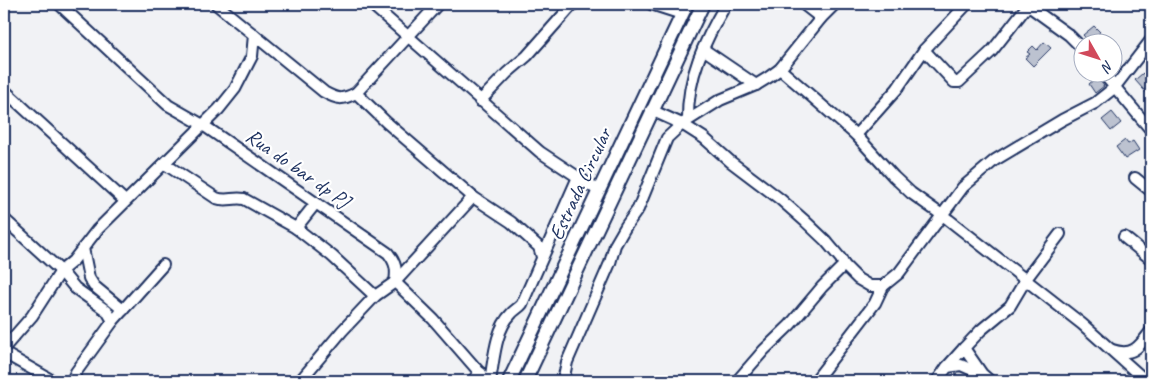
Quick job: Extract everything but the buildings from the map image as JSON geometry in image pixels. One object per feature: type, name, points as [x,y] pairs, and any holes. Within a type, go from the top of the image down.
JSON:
[{"type":"main road","name":"Estrada Circular","points":[[525,381],[651,110],[703,4]]},
{"type":"main road","name":"Estrada Circular","points":[[510,381],[684,9]]},
{"type":"street","name":"Rua do bar dp PJ","points":[[59,4],[168,104],[203,125],[388,253],[394,260],[397,270],[395,282]]},
{"type":"street","points":[[216,4],[324,92],[336,99],[356,93],[438,4]]},
{"type":"street","points":[[371,4],[540,152],[599,191]]},
{"type":"street","points":[[480,101],[527,56],[573,4]]},
{"type":"street","points":[[655,4],[684,9]]},
{"type":"street","points":[[685,122],[691,82],[703,49],[726,4]]},
{"type":"street","points":[[803,4],[821,18]]},
{"type":"street","points":[[563,381],[566,362],[610,263],[615,245],[638,209],[667,138],[685,122],[720,100],[770,78],[780,69],[821,18],[835,4]]},
{"type":"street","points":[[856,135],[897,89],[924,50],[967,4]]},
{"type":"street","points":[[924,50],[954,82],[959,82],[992,51],[1027,4],[1072,38]]},
{"type":"street","points":[[4,348],[32,316],[61,271],[72,261],[97,230],[219,109],[235,89],[252,56],[254,35]]},
{"type":"street","points":[[815,381],[875,303],[883,286],[898,273],[963,187],[995,160],[1062,120],[1095,103],[1114,88],[1151,40]]},
{"type":"street","points":[[252,56],[269,47]]},
{"type":"street","points":[[703,49],[756,85]]},
{"type":"street","points":[[780,69],[856,135],[911,193],[1026,279],[1082,324],[1146,381]]},
{"type":"street","points":[[1110,82],[1151,130]]},
{"type":"street","points":[[4,90],[125,201]]},
{"type":"street","points":[[356,93],[386,122],[473,197],[544,245]]},
{"type":"street","points":[[651,110],[685,122],[731,162],[780,199],[825,240],[841,259],[844,266],[858,279],[870,286],[883,286]]},
{"type":"street","points":[[164,164],[216,198],[224,201],[237,198],[244,200],[296,228],[332,256],[375,296]]},
{"type":"street","points":[[486,379],[499,336],[511,313],[522,304],[542,257],[544,245],[578,178]]},
{"type":"street","points":[[1135,178],[1151,191]]},
{"type":"street","points":[[300,381],[342,331],[375,296],[395,282],[473,197]]},
{"type":"street","points":[[296,228],[316,203]]},
{"type":"street","points":[[4,219],[61,271],[75,288],[107,311],[113,321]]},
{"type":"street","points":[[937,381],[947,367],[981,330],[1010,306],[1026,279],[1060,234]]},
{"type":"street","points":[[1124,237],[1151,260]]},
{"type":"street","points":[[82,248],[89,278],[94,286],[123,310]]},
{"type":"street","points":[[72,381],[76,372],[113,321],[163,265]]},
{"type":"street","points":[[737,381],[844,266]]},
{"type":"street","points":[[395,282],[433,319],[486,379]]},
{"type":"street","points":[[1110,349],[1123,354],[1138,348],[1151,331]]},
{"type":"street","points":[[964,348],[982,374],[990,381]]},
{"type":"street","points":[[4,354],[53,381]]},
{"type":"street","points":[[947,367],[961,365],[982,374]]},
{"type":"street","points":[[472,381],[486,379]]}]
